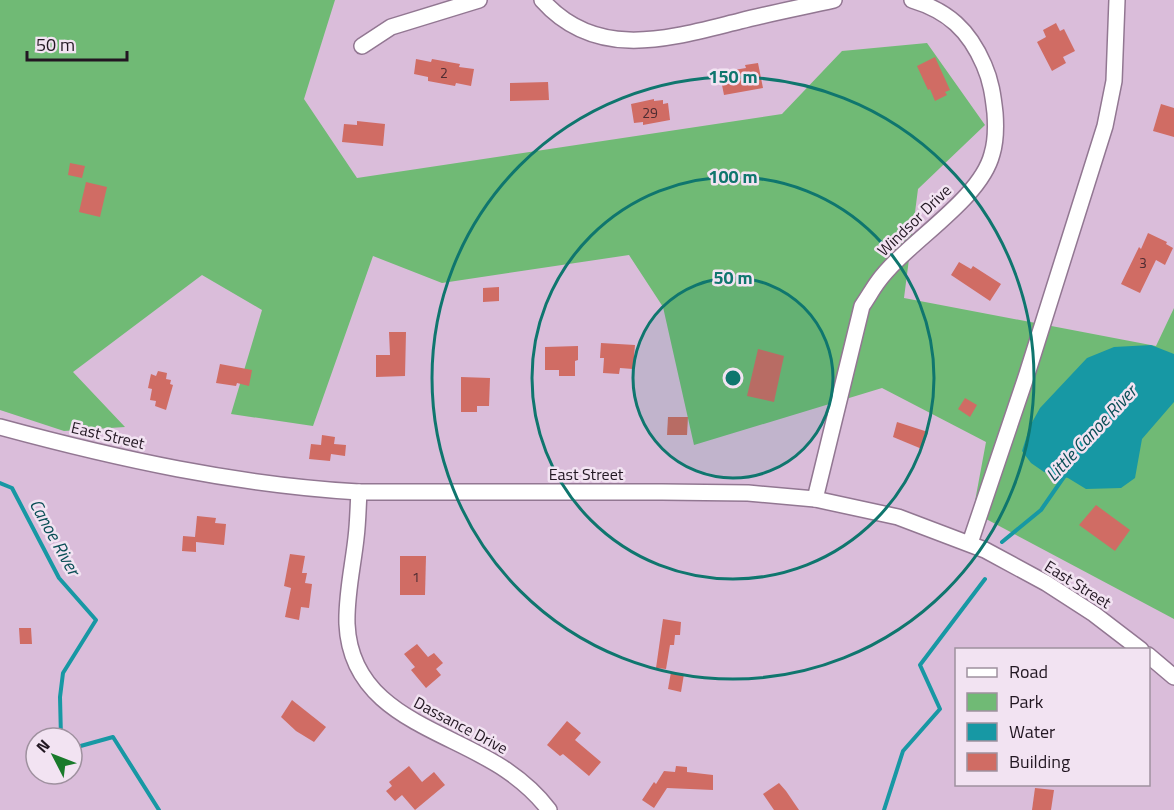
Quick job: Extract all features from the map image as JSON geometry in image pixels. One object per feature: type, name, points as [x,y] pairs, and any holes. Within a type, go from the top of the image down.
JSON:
[{"type":"street","points":[[362,46],[391,27],[479,0]]},
{"type":"street","points":[[542,0],[551,10],[577,27],[604,37],[635,42],[688,33],[834,0]]},
{"type":"street","name":"Windsor Drive","points":[[815,499],[862,306],[890,268],[970,192],[992,156],[996,122],[993,88],[979,53],[968,36],[942,11],[912,0]]},
{"type":"street","points":[[970,543],[1027,374],[1105,126],[1114,81],[1117,0]]},
{"type":"street","name":"East Street","points":[[0,427],[49,441],[203,475],[272,485],[359,492],[748,493],[815,499],[898,517],[970,543],[1046,583],[1094,614],[1139,648]]},
{"type":"street","name":"Dassance Drive","points":[[359,492],[347,623],[351,647],[361,671],[394,710],[505,769],[540,798],[549,810]]},
{"type":"street","name":"East Street","points":[[1150,656],[1173,675]]},
{"type":"green space","points":[[0,0],[335,0],[304,99],[357,178],[782,114],[842,51],[927,43],[985,125],[918,189],[904,298],[1156,346],[1174,308],[1174,619],[973,512],[986,442],[882,388],[694,445],[663,307],[629,255],[442,283],[373,256],[313,426],[231,414],[262,310],[202,275],[73,372],[125,427],[64,431],[0,410]]},
{"type":"water","points":[[1151,345],[1174,354],[1174,402],[1142,439],[1135,478],[1121,488],[1086,489],[1068,478],[1044,472],[1031,463],[1022,451],[1030,426],[1040,408],[1087,358],[1114,347]]},
{"type":"building","points":[[1056,23],[1060,31],[1064,29],[1075,51],[1063,57],[1066,63],[1052,71],[1037,42],[1046,37],[1043,30]]},
{"type":"building","points":[[935,57],[950,90],[945,92],[947,95],[935,101],[917,66]]},
{"type":"building","points":[[416,59],[431,62],[432,59],[474,69],[471,86],[456,83],[455,86],[428,81],[428,77],[414,74]]},
{"type":"building","points":[[758,63],[763,88],[724,95],[720,75],[746,68],[745,65]]},
{"type":"building","points":[[548,82],[549,100],[510,101],[510,83]]},
{"type":"building","points":[[654,99],[654,101],[663,100],[663,104],[668,103],[670,120],[643,125],[643,122],[634,123],[631,104]]},
{"type":"building","points":[[1161,104],[1174,108],[1174,137],[1153,131]]},
{"type":"building","points":[[357,121],[385,124],[383,146],[342,142],[344,124],[357,125]]},
{"type":"building","points":[[70,163],[85,166],[82,178],[68,175]]},
{"type":"building","points":[[86,182],[107,187],[100,217],[79,212]]},
{"type":"building","points":[[1148,233],[1167,242],[1166,244],[1173,248],[1165,265],[1156,260],[1140,293],[1121,284]]},
{"type":"building","points":[[959,262],[971,269],[973,266],[1001,284],[990,301],[951,275]]},
{"type":"building","points":[[499,287],[499,301],[483,302],[483,288]]},
{"type":"building","points":[[389,332],[406,332],[405,376],[376,377],[376,355],[390,355]]},
{"type":"building","points":[[601,343],[635,345],[633,369],[620,368],[619,374],[603,373],[604,358],[600,358]]},
{"type":"building","points":[[578,346],[575,376],[559,376],[559,370],[545,370],[545,347]]},
{"type":"building","points":[[758,349],[784,356],[774,402],[747,396]]},
{"type":"building","points":[[220,364],[252,370],[249,386],[237,383],[236,386],[216,383]]},
{"type":"building","points":[[158,371],[167,373],[166,379],[171,380],[170,384],[173,385],[166,410],[155,406],[156,401],[150,400],[152,389],[148,388],[151,374],[156,376]]},
{"type":"building","points":[[461,377],[490,378],[489,406],[477,406],[477,412],[461,412]]},
{"type":"building","points":[[965,398],[977,405],[970,417],[958,409]]},
{"type":"building","points":[[668,417],[688,417],[687,435],[667,435]]},
{"type":"building","points":[[897,422],[928,432],[922,449],[893,437]]},
{"type":"building","points":[[322,435],[335,437],[334,444],[346,445],[345,456],[331,454],[330,461],[309,459],[311,444],[321,445]]},
{"type":"building","points":[[1096,505],[1130,530],[1115,551],[1079,525]]},
{"type":"building","points":[[197,516],[216,518],[215,523],[226,524],[224,545],[196,542],[196,552],[182,551],[183,536],[195,537]]},
{"type":"building","points":[[290,554],[305,556],[302,573],[307,573],[305,583],[312,584],[309,608],[301,607],[299,620],[285,617],[291,588],[284,586]]},
{"type":"building","points":[[400,556],[426,556],[425,595],[400,595]]},
{"type":"building","points":[[663,619],[681,622],[680,635],[675,635],[674,645],[670,645],[666,669],[656,668]]},
{"type":"building","points":[[19,628],[31,628],[32,644],[20,644]]},
{"type":"building","points":[[417,644],[428,657],[434,653],[443,663],[436,669],[441,675],[426,688],[411,670],[415,667],[404,654]]},
{"type":"building","points":[[671,672],[684,674],[681,692],[668,689]]},
{"type":"building","points":[[292,700],[326,727],[314,742],[296,731],[281,717]]},
{"type":"building","points":[[567,721],[581,733],[575,740],[601,762],[589,776],[563,754],[560,756],[547,745]]},
{"type":"building","points":[[409,766],[422,782],[434,772],[445,785],[415,810],[402,795],[395,801],[386,791],[392,786],[389,782]]},
{"type":"building","points":[[676,766],[687,767],[687,772],[713,775],[713,790],[667,788],[654,808],[642,800],[664,771],[675,772]]},
{"type":"building","points":[[779,783],[799,810],[774,810],[763,794]]},
{"type":"building","points":[[1035,788],[1054,790],[1051,810],[1032,810]]},
{"type":"waterway","name":"Little Canoe River","points":[[1002,542],[1041,510],[1066,474]]},
{"type":"waterway","name":"Canoe River","points":[[0,483],[12,488],[59,578],[96,620],[63,673],[60,697],[61,726]]},
{"type":"waterway","name":"Little Canoe River","points":[[884,810],[903,751],[940,709],[920,665],[985,579]]},
{"type":"waterway","name":"Canoe River","points":[[84,745],[113,737],[159,810]]}]
